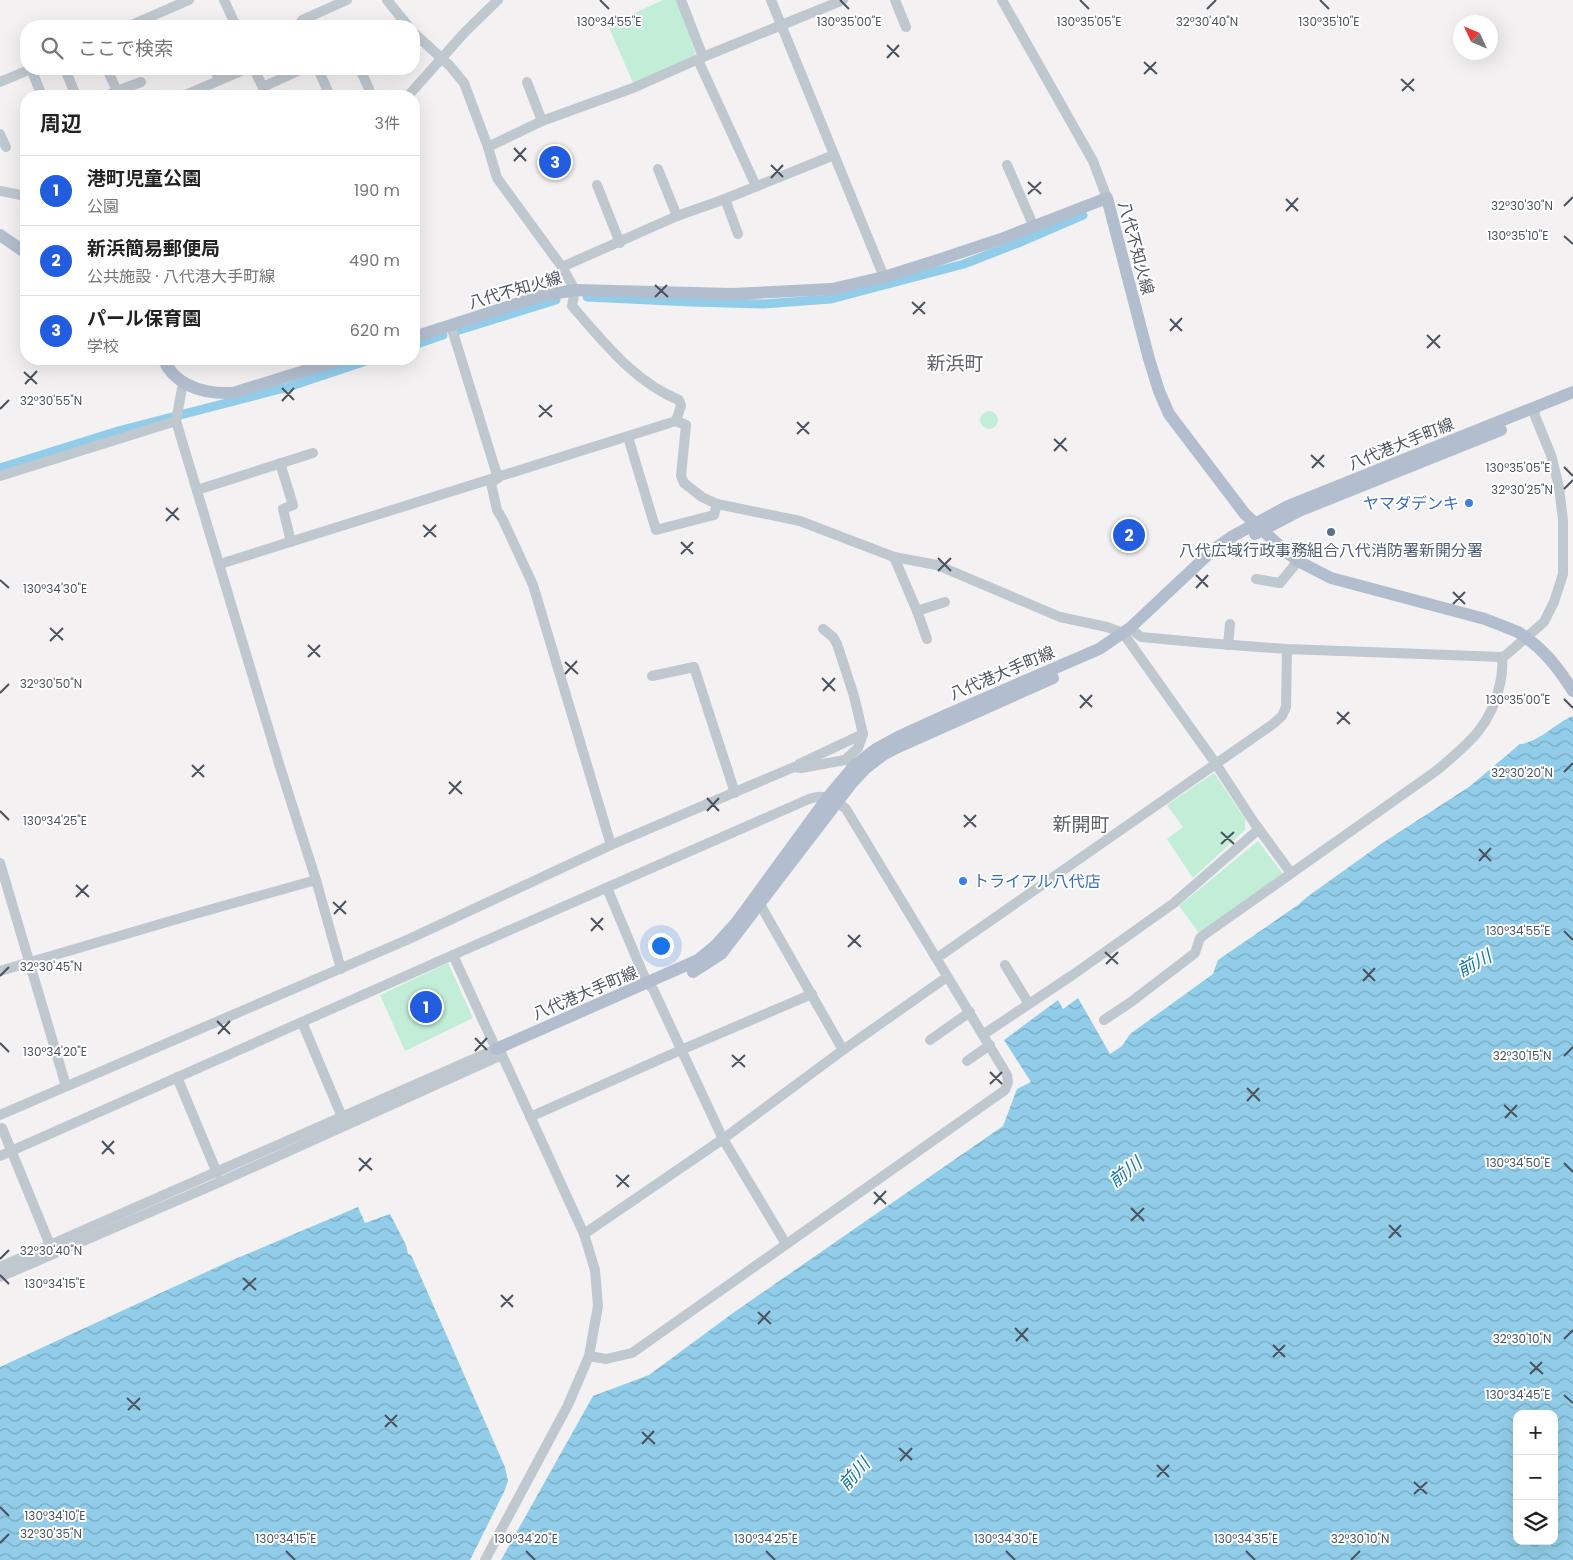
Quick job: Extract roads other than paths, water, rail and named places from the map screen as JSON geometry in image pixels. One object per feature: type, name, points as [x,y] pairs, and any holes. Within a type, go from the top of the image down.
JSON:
[{"type":"main road","name":"八代不知火線","points":[[420,335],[541,296],[575,290],[732,294],[832,289],[884,277],[956,254],[1034,227],[1107,198],[1159,391],[1169,414],[1258,527],[1298,561],[1331,578],[1485,619],[1518,632],[1531,640],[1547,655],[1573,691]]},
{"type":"main road","points":[[0,235],[20,249]]},
{"type":"main road","points":[[166,365],[183,383],[201,391],[216,394],[233,393],[324,365]]},
{"type":"main road","name":"八代港大手町線","points":[[1534,412],[1573,392]]},
{"type":"main road","name":"八代港大手町線","points":[[499,1052],[650,986],[700,969],[721,954],[757,900],[833,799],[866,768],[883,755],[1104,655],[1213,550],[1233,536],[1258,527],[1288,506],[1534,412],[1573,401]]},
{"type":"main road","name":"八代港大手町線","points":[[833,799],[850,763],[898,736],[1099,649],[1129,633]]},
{"type":"street","points":[[143,20],[189,0]]},
{"type":"street","points":[[224,0],[233,20]]},
{"type":"street","points":[[302,20],[347,0]]},
{"type":"street","points":[[388,0],[403,20]]},
{"type":"street","points":[[414,90],[465,32],[498,0]]},
{"type":"street","points":[[681,0],[700,58],[756,186]]},
{"type":"street","points":[[771,0],[884,277]]},
{"type":"street","points":[[488,147],[542,121],[633,88],[700,58],[843,0]]},
{"type":"street","points":[[895,0],[906,27]]},
{"type":"street","points":[[1002,0],[1093,160],[1107,198]]},
{"type":"street","points":[[420,39],[442,59],[464,84],[488,147],[497,178],[562,267],[575,290],[572,306],[609,348],[628,366],[664,394],[679,400],[681,406],[676,421]]},
{"type":"street","points":[[0,82],[20,74]]},
{"type":"street","points":[[33,75],[40,90]]},
{"type":"street","points":[[67,75],[74,90]]},
{"type":"street","points":[[109,75],[113,90]]},
{"type":"street","points":[[217,75],[219,80]]},
{"type":"street","points":[[196,90],[231,75]]},
{"type":"street","points":[[257,75],[264,90]]},
{"type":"street","points":[[268,90],[292,75]]},
{"type":"street","points":[[321,75],[327,90]]},
{"type":"street","points":[[363,75],[369,89]]},
{"type":"street","points":[[119,90],[141,82]]},
{"type":"street","points":[[527,82],[542,121]]},
{"type":"street","points":[[0,134],[6,147]]},
{"type":"street","points":[[562,267],[620,243],[677,216],[834,155]]},
{"type":"street","points":[[1007,165],[1034,227]]},
{"type":"street","points":[[658,169],[677,216]]},
{"type":"street","points":[[597,185],[620,243]]},
{"type":"street","points":[[0,191],[20,195]]},
{"type":"street","points":[[724,199],[738,234]]},
{"type":"street","points":[[451,326],[498,478]]},
{"type":"street","points":[[183,383],[176,421],[280,768],[316,880],[341,969]]},
{"type":"street","points":[[220,564],[676,421],[686,425],[681,476],[684,483],[702,497],[717,504],[800,521],[894,557],[937,565],[1060,616],[1141,637],[1287,649],[1502,657],[1544,622],[1554,602],[1563,574],[1563,520],[1559,487],[1551,455],[1534,412]]},
{"type":"street","points":[[0,476],[176,421]]},
{"type":"street","points":[[628,437],[656,530],[714,515],[717,504]]},
{"type":"street","points":[[197,490],[312,453]]},
{"type":"street","points":[[280,464],[294,506],[284,509],[291,542]]},
{"type":"street","points":[[498,478],[491,483],[497,510],[533,585],[611,845]]},
{"type":"street","points":[[894,557],[927,639]]},
{"type":"street","points":[[1256,579],[1280,583],[1298,561]]},
{"type":"street","points":[[917,611],[945,602]]},
{"type":"street","points":[[1228,644],[1230,624]]},
{"type":"street","points":[[794,766],[801,768],[850,763],[863,734],[854,696],[837,644],[833,637],[823,629]]},
{"type":"street","points":[[1129,633],[1259,829],[1291,873]]},
{"type":"street","points":[[937,958],[1273,724],[1282,716],[1286,707],[1287,649]]},
{"type":"street","points":[[1104,1020],[1131,1002],[1194,953],[1200,938],[1204,934],[1436,771],[1466,745],[1485,724],[1497,697],[1503,667],[1502,657]]},
{"type":"street","points":[[652,676],[694,668],[734,793]]},
{"type":"street","points":[[0,1115],[409,939],[611,845],[734,793],[863,734]]},
{"type":"street","points":[[0,1156],[453,955],[819,796],[833,799],[846,809],[947,977],[984,1034],[1007,1075],[1008,1082],[1005,1090],[632,1353],[606,1359],[589,1356]]},
{"type":"street","points":[[984,1034],[1174,903],[1259,829]]},
{"type":"street","points":[[0,863],[66,1086]]},
{"type":"street","points":[[0,971],[316,880]]},
{"type":"street","points":[[608,888],[650,986],[723,1140],[786,1244]]},
{"type":"street","points":[[757,900],[843,1050]]},
{"type":"street","points":[[453,955],[584,1234],[594,1270],[598,1306],[589,1356],[568,1405],[485,1560]]},
{"type":"street","points":[[1005,965],[1030,1004]]},
{"type":"street","points":[[584,1234],[723,1140],[843,1050],[947,977]]},
{"type":"street","points":[[530,1117],[812,994]]},
{"type":"street","points":[[930,1040],[970,1012]]},
{"type":"street","points":[[302,1022],[342,1117]]},
{"type":"street","points":[[967,1061],[990,1045]]},
{"type":"street","points":[[0,1267],[342,1117],[499,1052]]},
{"type":"street","points":[[0,1278],[220,1182],[499,1052]]},
{"type":"street","points":[[177,1077],[217,1173]]},
{"type":"street","points":[[14,1109],[1,1128],[50,1245]]},
{"type":"water","name":"前川","points":[[1573,716],[1573,1560],[501,1560],[593,1396],[649,1375],[733,1313],[1003,1126],[1017,1089],[1031,1082],[1004,1040],[1058,1000],[1063,1009],[1078,998],[1110,1054],[1122,1046],[1130,1034],[1213,974],[1218,960],[1298,905],[1381,844],[1469,787],[1520,744],[1527,743]]},
{"type":"water","points":[[358,1207],[365,1223],[390,1214],[406,1245],[408,1254],[411,1255],[505,1467],[508,1481],[504,1492],[470,1560],[0,1560],[0,1367],[228,1262]]},
{"type":"waterway","points":[[587,297],[763,304],[831,299],[964,264],[1083,215]]},
{"type":"waterway","points":[[456,331],[556,300]]},
{"type":"waterway","points":[[420,343],[443,335]]},
{"type":"waterway","points":[[0,468],[118,431],[288,387],[354,365]]},
{"type":"place","name":"パール保育園","points":[[555,162]]},
{"type":"place","name":"ヤマダデンキ","points":[[1469,503]]},
{"type":"place","name":"八代広域行政事務組合八代消防署新開分署","points":[[1331,532]]},
{"type":"place","name":"新浜簡易郵便局","points":[[1129,535]]},
{"type":"place","name":"トライアル八代店","points":[[963,881]]},
{"type":"place","name":"港町児童公園","points":[[426,1007]]},
{"type":"district","name":"新浜町","points":[[955,363]]},
{"type":"district","name":"新開町","points":[[1081,824]]}]
